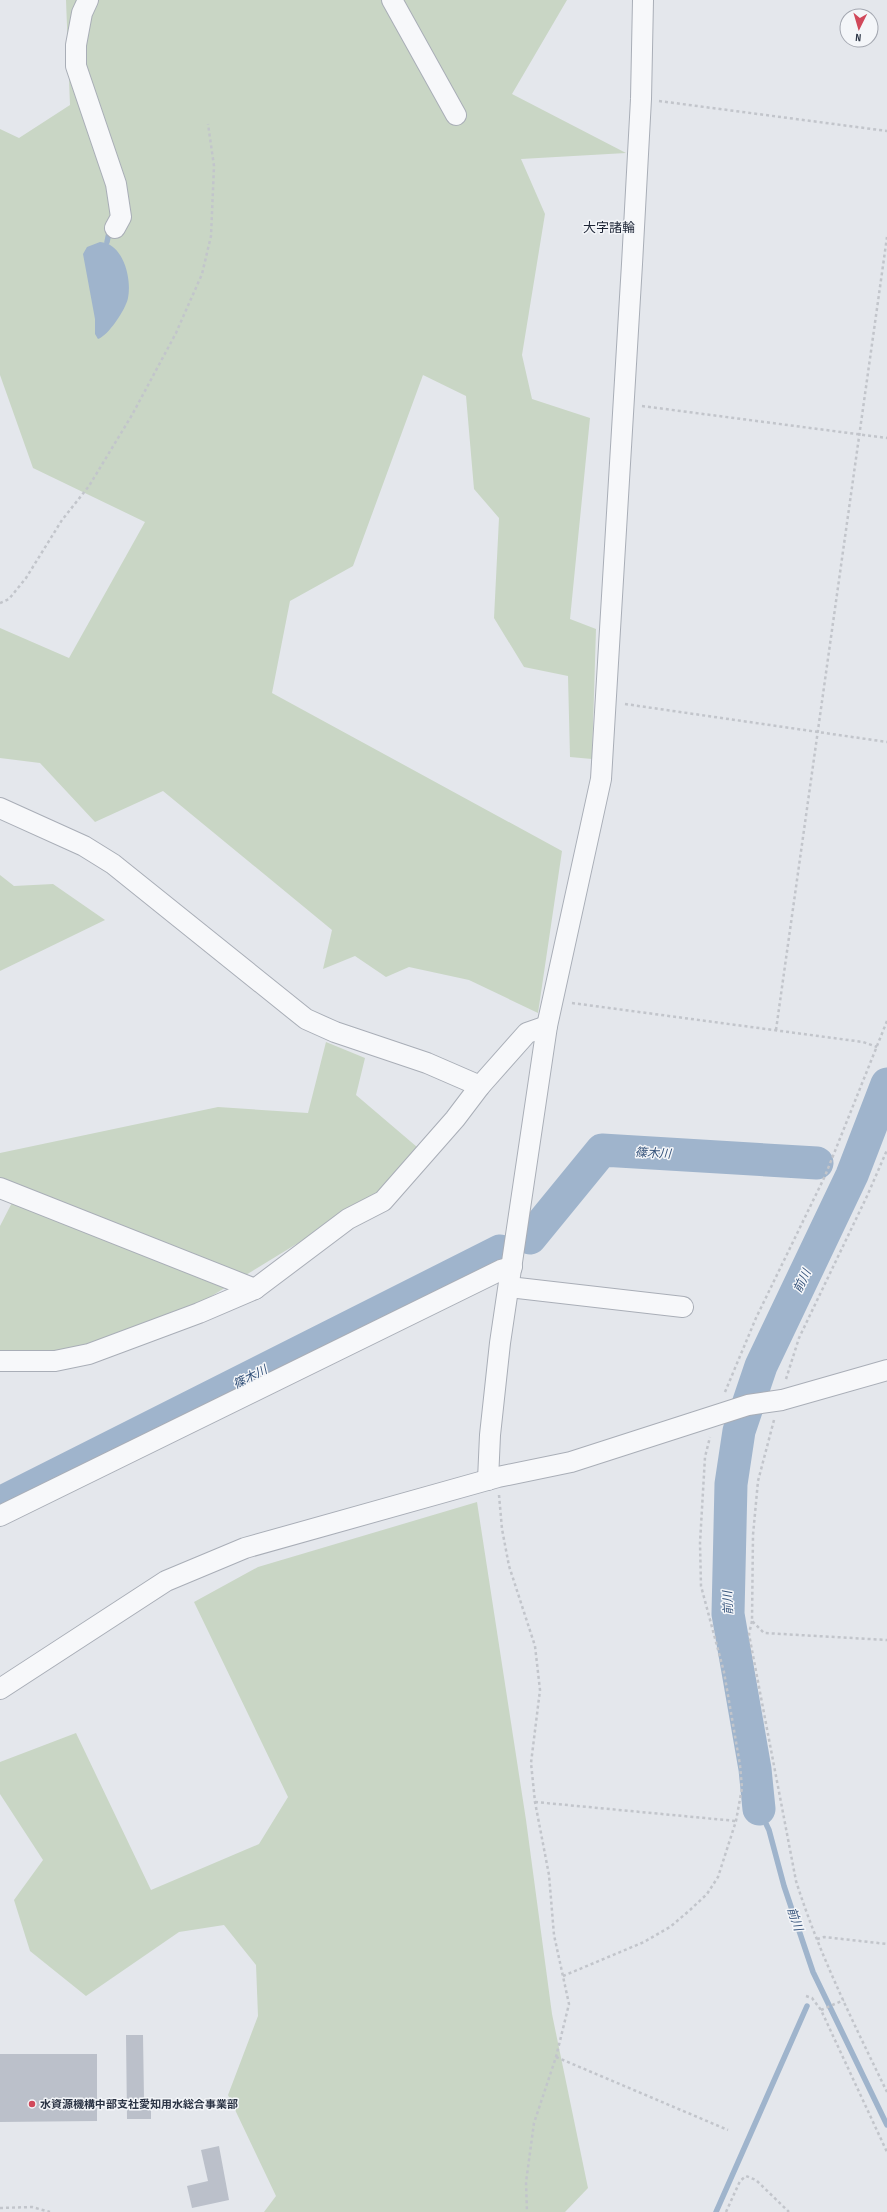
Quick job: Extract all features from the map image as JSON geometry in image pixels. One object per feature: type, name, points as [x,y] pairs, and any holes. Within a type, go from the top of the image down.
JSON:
[{"type":"street","points":[[88,0],[82,13],[76,45],[76,66],[116,184],[121,217],[115,228]]},
{"type":"street","points":[[392,0],[456,115]]},
{"type":"street","points":[[493,1478],[490,1435],[509,1286],[546,1026],[553,1001],[601,779],[641,99],[643,0]]},
{"type":"street","points":[[0,808],[84,846],[113,864],[306,1018],[335,1032],[427,1064],[480,1086]]},
{"type":"street","points":[[0,1361],[54,1361],[89,1354],[199,1313],[255,1289],[348,1219],[383,1201],[455,1119],[480,1086],[527,1033],[546,1026]]},
{"type":"street","points":[[0,1188],[255,1289]]},
{"type":"street","points":[[0,1516],[445,1297],[501,1270],[512,1267]]},
{"type":"street","points":[[509,1286],[683,1307]]},
{"type":"street","points":[[0,1689],[166,1581],[245,1548],[493,1478],[571,1462],[748,1405],[782,1400],[887,1370]]},
{"type":"path","points":[[641,99],[887,131]]},
{"type":"path","points":[[0,603],[9,599],[26,578],[62,520],[88,486],[132,415],[176,333],[202,274],[211,236],[214,166],[208,124]]},
{"type":"path","points":[[776,1030],[887,237]]},
{"type":"path","points":[[623,403],[860,436],[887,438]]},
{"type":"path","points":[[606,701],[887,742]]},
{"type":"path","points":[[553,1001],[863,1042],[877,1047]]},
{"type":"path","points":[[563,1976],[644,1942],[670,1926],[707,1894],[718,1877],[736,1821],[742,1788],[740,1765],[724,1672],[701,1586],[700,1543],[705,1457],[715,1415],[756,1318],[825,1176],[887,1021]]},
{"type":"path","points":[[887,1150],[865,1201],[799,1338],[788,1371],[782,1400],[776,1415],[758,1481],[753,1536],[752,1621],[749,1634],[795,1874],[808,1917],[817,1939],[887,2092]]},
{"type":"path","points":[[493,1478],[509,1566],[535,1646],[540,1690],[531,1763],[535,1802],[549,1875],[554,1935],[569,2004],[556,2057],[534,2123],[526,2182],[527,2212]]},
{"type":"path","points":[[752,1621],[764,1633],[887,1640]]},
{"type":"path","points":[[535,1802],[736,1821]]},
{"type":"path","points":[[817,1939],[824,1937],[887,1944]]},
{"type":"path","points":[[806,1996],[812,1998],[821,2010],[887,2152]]},
{"type":"path","points":[[821,2010],[844,2000]]},
{"type":"path","points":[[556,2057],[728,2130]]},
{"type":"path","points":[[726,2212],[740,2181],[746,2176],[756,2180],[789,2212]]},
{"type":"path","points":[[0,2208],[32,2207],[50,2212]]},
{"type":"green space","points":[[66,0],[567,0],[512,94],[626,153],[521,159],[545,214],[522,355],[532,399],[590,418],[570,619],[596,629],[592,759],[570,757],[568,676],[524,667],[494,618],[499,518],[474,489],[466,396],[423,375],[353,566],[290,601],[272,693],[562,851],[538,1013],[469,980],[409,967],[386,977],[355,956],[323,969],[332,930],[163,791],[95,822],[40,763],[0,758],[0,628],[69,658],[145,522],[33,468],[0,375],[0,129],[19,138],[70,105]]},
{"type":"green space","points":[[0,875],[14,886],[53,884],[105,920],[0,971]]},
{"type":"green space","points":[[326,1042],[365,1058],[356,1095],[417,1147],[378,1194],[197,1305],[72,1350],[0,1352],[0,1226],[18,1191],[0,1183],[0,1153],[218,1107],[308,1113]]},
{"type":"green space","points":[[477,1502],[526,1820],[552,2014],[588,2188],[565,2212],[264,2212],[276,2196],[228,2095],[258,2016],[256,1965],[224,1925],[179,1932],[86,1996],[30,1951],[14,1900],[43,1860],[0,1794],[0,1762],[76,1733],[151,1890],[259,1844],[288,1797],[194,1602],[258,1567]]},
{"type":"water","points":[[100,242],[115,248],[120,255],[127,272],[129,290],[127,303],[120,315],[107,333],[98,339],[95,334],[95,319],[83,254],[87,247]]},
{"type":"building","points":[[126,2035],[143,2035],[144,2099],[151,2099],[151,2119],[127,2119]]},
{"type":"building","points":[[0,2054],[97,2054],[97,2121],[0,2122]]},
{"type":"building","points":[[219,2146],[229,2200],[192,2208],[187,2186],[208,2181],[201,2150]]},
{"type":"waterway","points":[[107,242],[110,228]]},
{"type":"waterway","name":"前川","points":[[759,1809],[755,1769],[728,1614],[731,1484],[739,1431],[761,1366],[852,1175],[887,1084]]},
{"type":"waterway","name":"篠木川","points":[[530,1238],[602,1150],[817,1163]]},
{"type":"waterway","name":"篠木川","points":[[0,1503],[500,1251]]},
{"type":"waterway","name":"前川","points":[[759,1809],[769,1830],[784,1886],[813,1972],[887,2125]]},
{"type":"waterway","points":[[716,2212],[807,2006]]},
{"type":"place","name":"水資源機構中部支社愛知用水総合事業部","points":[[32,2104]]},
{"type":"district","name":"大字諸輪","points":[[609,227]]}]
